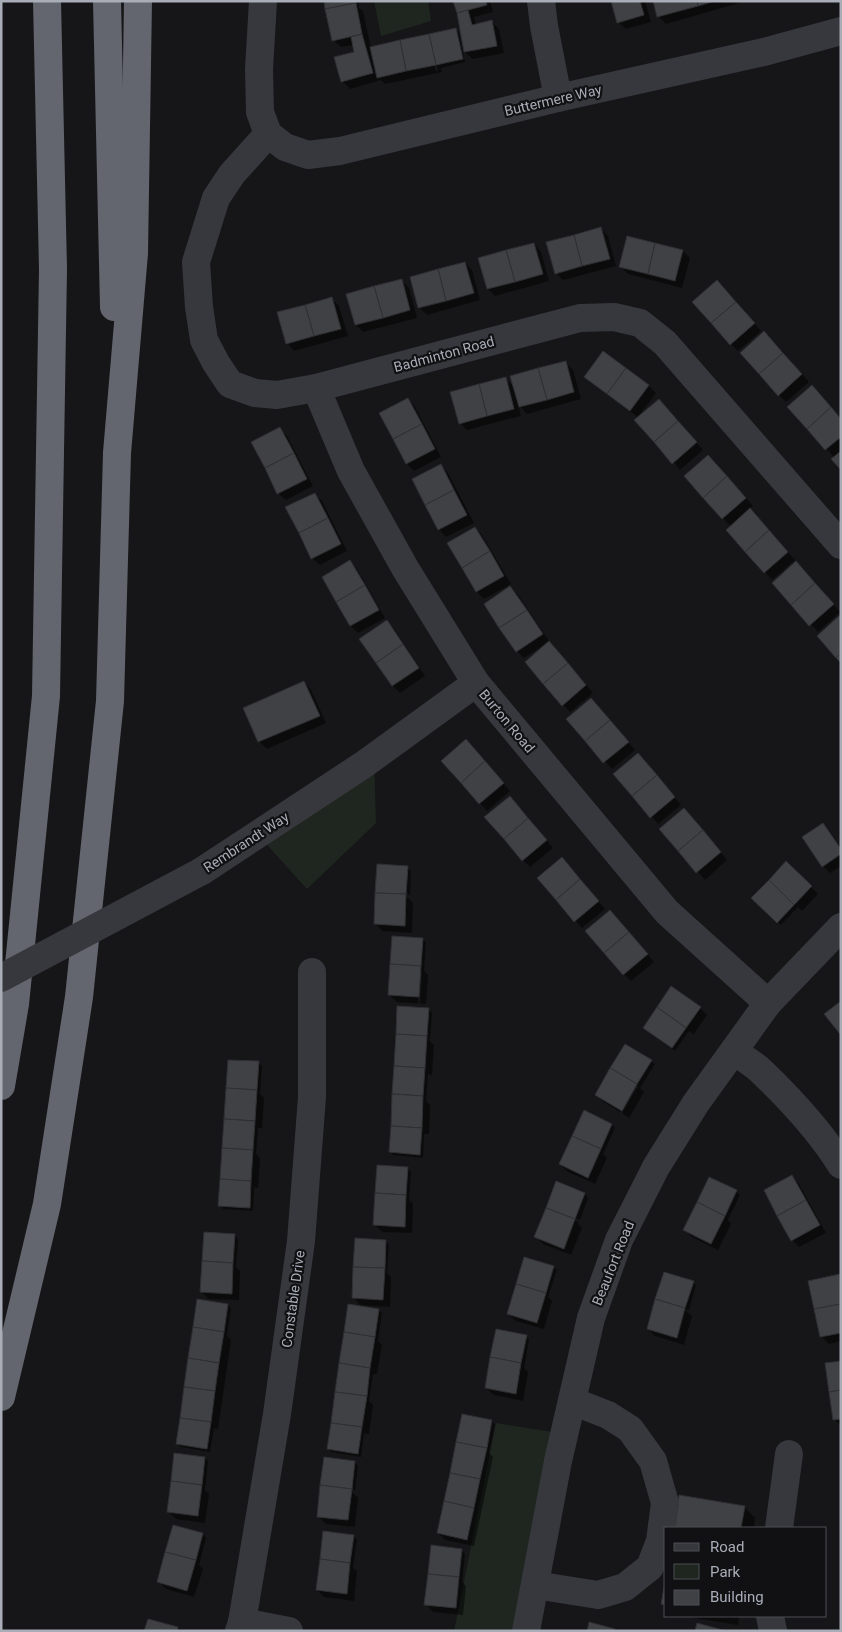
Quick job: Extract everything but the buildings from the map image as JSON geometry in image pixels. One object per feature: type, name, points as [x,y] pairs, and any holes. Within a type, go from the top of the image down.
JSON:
[{"type":"highway","points":[[1,1086],[16,1004],[46,696],[54,269],[47,1]]},
{"type":"highway","points":[[1,1398],[47,1204],[79,997],[110,701],[117,453],[107,1]]},
{"type":"highway","points":[[117,453],[134,253],[138,1]]},
{"type":"street","points":[[263,1],[259,68],[260,112],[268,134]]},
{"type":"street","points":[[541,1],[558,98]]},
{"type":"street","name":"Buttermere Way","points":[[268,134],[285,147],[308,155],[340,151],[558,98],[764,52],[841,31]]},
{"type":"street","name":"Badminton Road","points":[[268,134],[232,174],[216,198],[196,262],[199,307],[204,340],[230,384],[255,393],[277,395],[316,388],[580,318],[614,318],[640,323],[666,343],[841,545]]},
{"type":"street","name":"Burton Road","points":[[316,388],[351,471],[405,568],[476,683],[667,912],[768,1003]]},
{"type":"street","name":"Rembrandt Way","points":[[1,978],[202,871],[363,765],[476,683]]},
{"type":"street","name":"Beaufort Road","points":[[526,1631],[558,1461],[591,1318],[619,1240],[656,1167],[696,1103],[768,1003],[841,927]]},
{"type":"street","name":"Constable Drive","points":[[289,1631],[241,1626],[277,1414],[301,1241],[312,1097],[312,972]]},
{"type":"street","points":[[734,1051],[761,1071],[787,1098],[828,1144],[841,1165]]},
{"type":"street","points":[[535,1585],[598,1594],[626,1587],[650,1567],[660,1541],[664,1503],[653,1461],[630,1429],[608,1415],[572,1401]]},
{"type":"street","points":[[779,1527],[789,1454]]},
{"type":"street","points":[[770,1617],[773,1631]]},
{"type":"green space","points":[[374,1],[428,1],[431,21],[381,36]]},
{"type":"green space","points":[[374,757],[376,823],[307,889],[258,835]]},
{"type":"green space","points":[[496,1423],[565,1434],[526,1631],[454,1631]]}]
